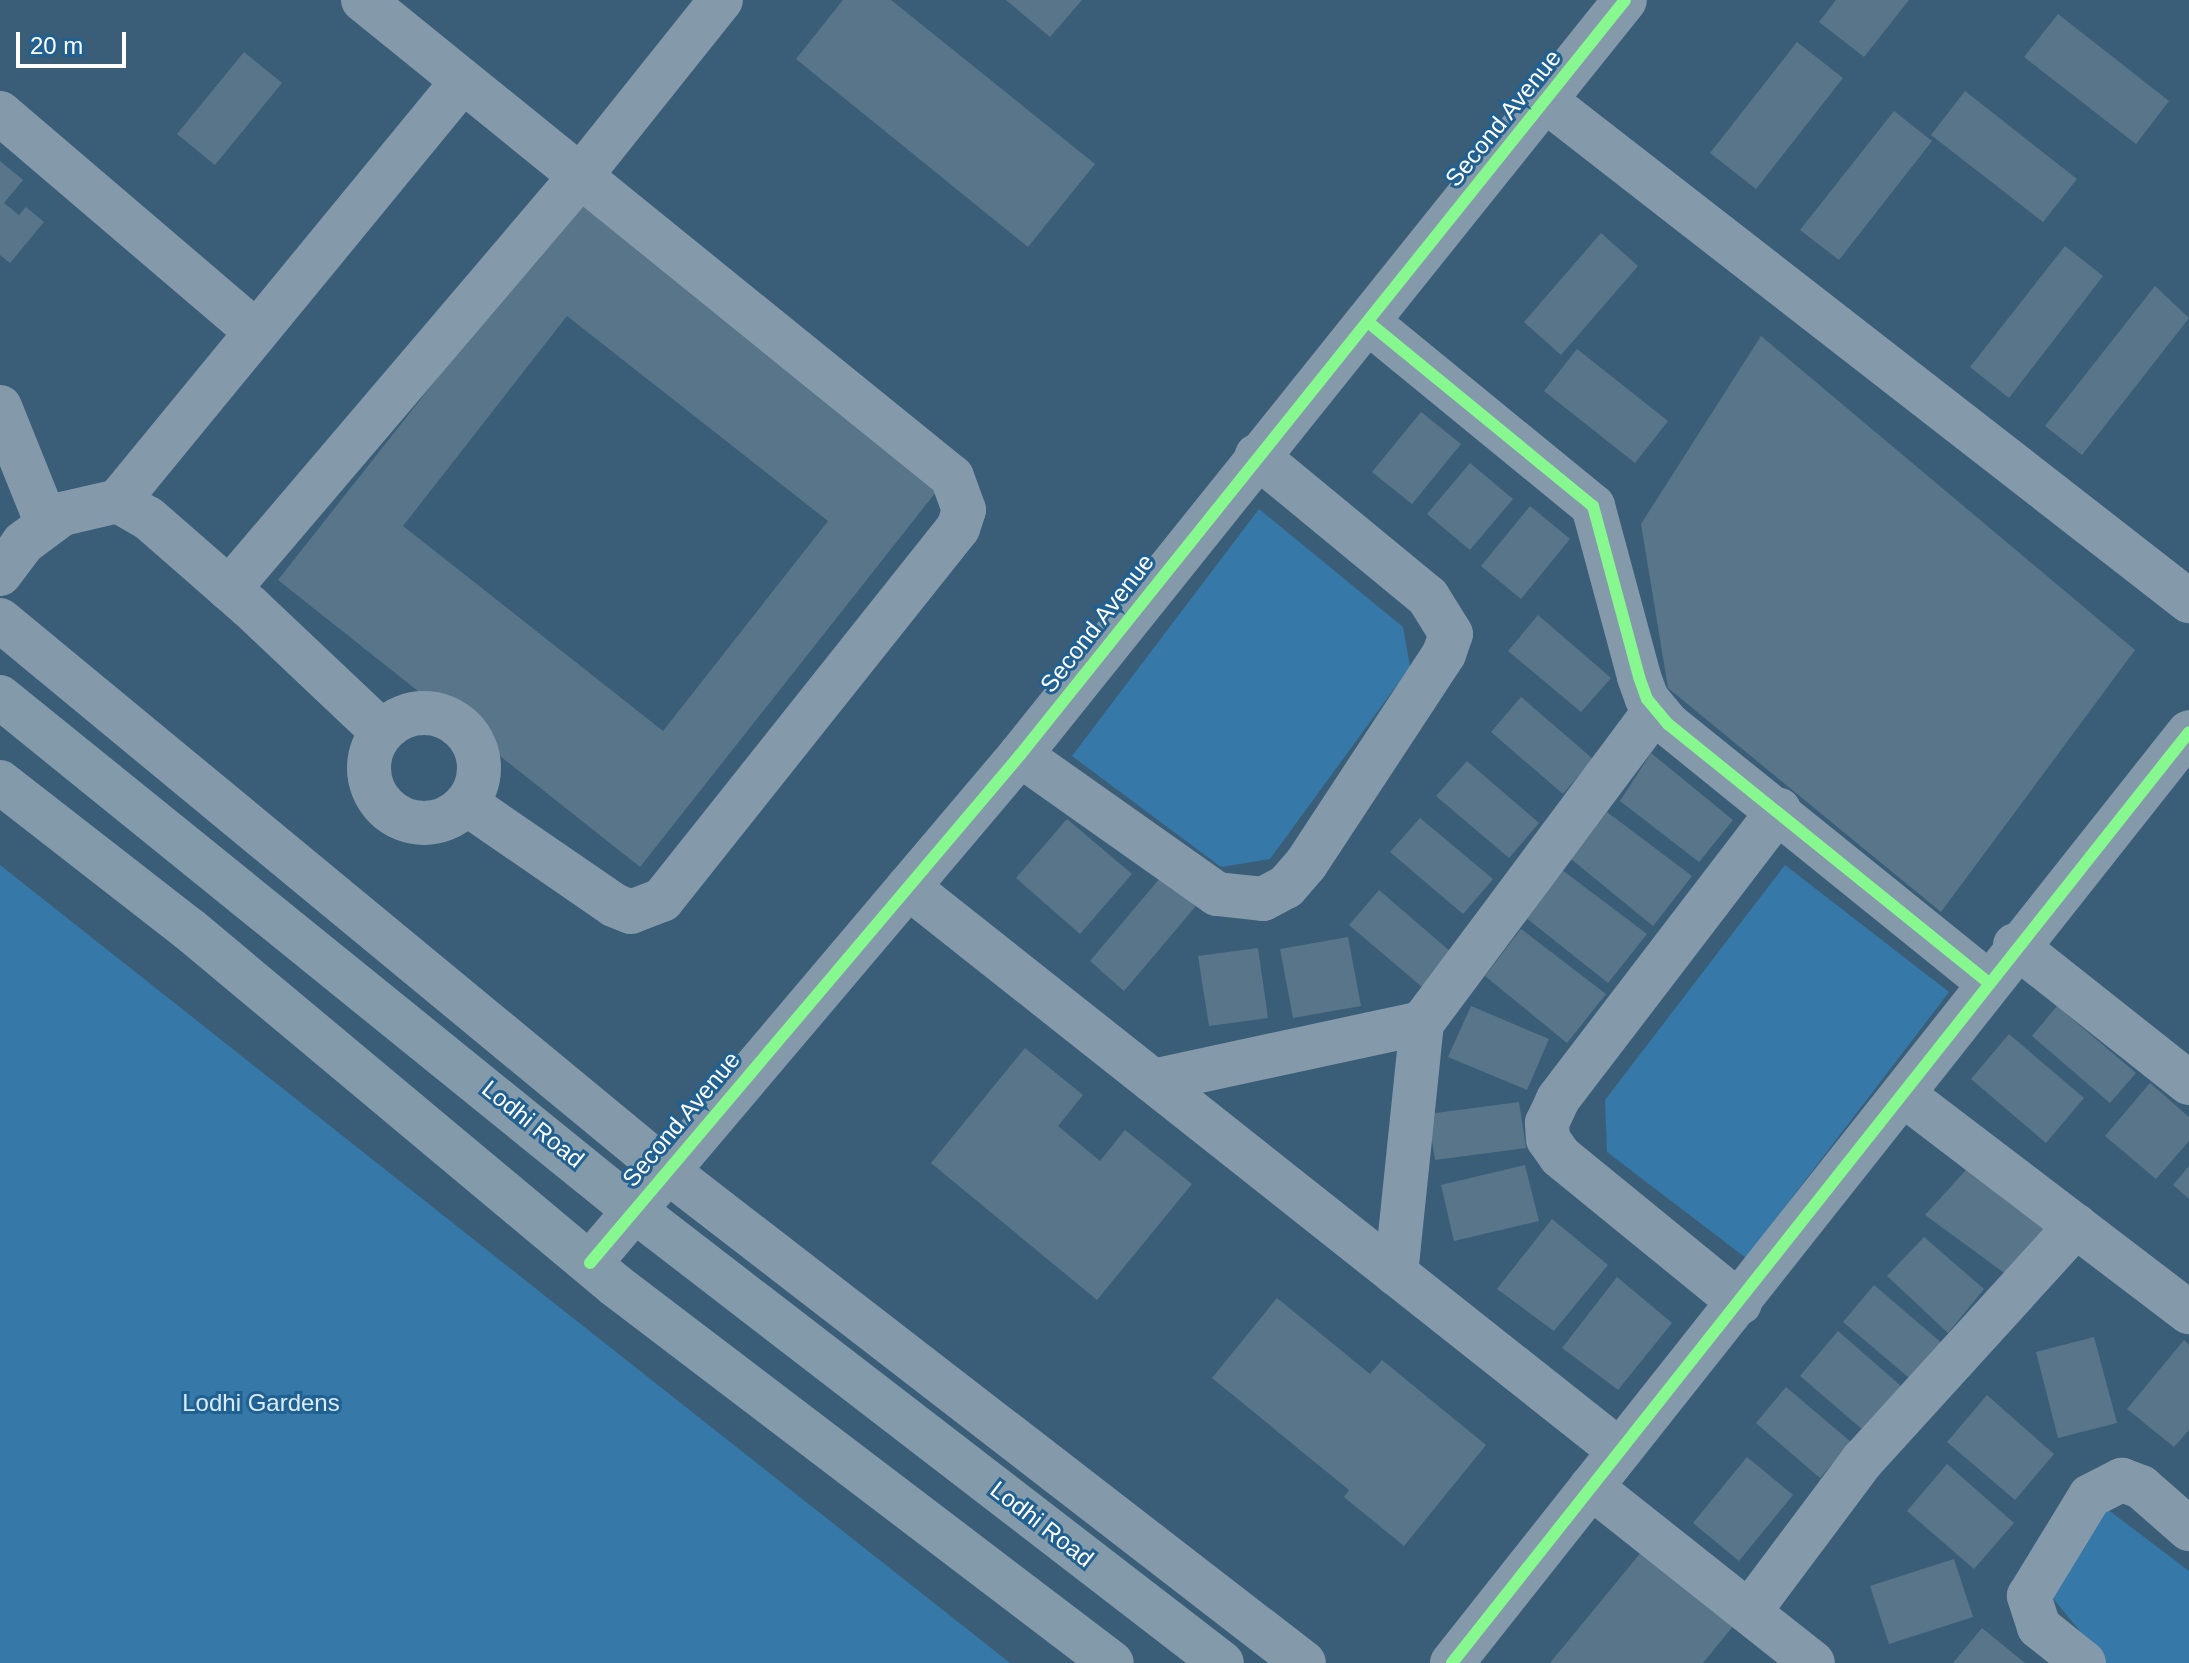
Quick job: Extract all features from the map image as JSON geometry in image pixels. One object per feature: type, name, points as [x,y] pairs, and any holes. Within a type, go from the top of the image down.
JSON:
[{"type":"main road","name":"Lodhi Road","points":[[0,697],[634,1210],[1222,1663]]},
{"type":"main road","points":[[0,782],[171,914],[590,1263],[1112,1663]]},
{"type":"street","points":[[363,0],[578,179],[952,477],[964,510],[958,528],[662,900],[631,912],[614,905],[467,804]]},
{"type":"street","points":[[229,589],[578,179],[721,0]]},
{"type":"street","name":"Second Avenue","points":[[590,1263],[1020,755],[1625,0]]},
{"type":"street","points":[[118,501],[462,82]]},
{"type":"street","points":[[1546,101],[2189,601]]},
{"type":"street","points":[[0,113],[256,332]]},
{"type":"street","points":[[1368,322],[1593,506],[1639,677],[1655,710],[1988,982]]},
{"type":"street","points":[[0,407],[47,524]]},
{"type":"street","points":[[1020,755],[1217,894],[1263,899],[1286,887],[1306,864],[1444,654],[1451,634],[1428,597],[1257,456]]},
{"type":"street","points":[[0,574],[47,524],[93,502],[118,501],[148,518],[381,731]]},
{"type":"street","points":[[0,620],[666,1170],[1304,1663]]},
{"type":"street","points":[[1396,1274],[1422,1023],[1655,710]]},
{"type":"street","points":[[414,713],[434,713],[467,732],[479,768],[467,804],[446,819],[420,824],[388,811],[376,798],[368,765],[381,731],[414,713]]},
{"type":"street","points":[[1452,1663],[1905,1096],[2015,945],[2189,732]]},
{"type":"street","points":[[1740,1303],[1560,1156],[1548,1139],[1547,1123],[1558,1099],[1779,810]]},
{"type":"street","points":[[908,887],[1620,1451]]},
{"type":"street","points":[[2015,945],[2189,1083]]},
{"type":"street","points":[[1153,1081],[1422,1023]]},
{"type":"street","points":[[1905,1096],[2189,1312]]},
{"type":"street","points":[[1749,1612],[1862,1461],[2076,1226]]},
{"type":"street","points":[[2084,1663],[2039,1627],[2029,1596],[2090,1496],[2122,1480],[2141,1487],[2189,1529]]},
{"type":"street","points":[[1591,1487],[1813,1663]]},
{"type":"green space","points":[[1259,509],[1403,627],[1410,667],[1270,859],[1221,867],[1072,756]]},
{"type":"green space","name":"Lodhi Gardens","points":[[0,865],[573,1318],[1010,1663],[0,1663]]},
{"type":"green space","points":[[1785,865],[1949,992],[1746,1258],[1607,1152],[1605,1100]]},
{"type":"green space","points":[[2103,1506],[2189,1571],[2189,1663],[2106,1663],[2043,1586]]},
{"type":"building","points":[[843,0],[891,0],[1095,164],[1028,247],[796,59]]},
{"type":"building","points":[[1006,0],[1082,0],[1050,37]]},
{"type":"building","points":[[1836,0],[1909,0],[1864,57],[1819,22]]},
{"type":"building","points":[[2058,14],[2169,101],[2136,144],[2024,57]]},
{"type":"building","points":[[1797,42],[1843,78],[1756,189],[1710,153]]},
{"type":"building","points":[[244,52],[282,83],[215,165],[177,134]]},
{"type":"building","points":[[1965,91],[2077,179],[2043,222],[1931,135]]},
{"type":"building","points":[[1894,111],[1932,141],[1839,260],[1800,230]]},
{"type":"building","points":[[0,161],[23,180],[4,203],[19,215],[26,207],[44,222],[10,263],[0,255]]},
{"type":"building","points":[[581,196],[943,483],[640,867],[278,580]],"holes":[[[567,316],[828,521],[663,731],[403,526]]]},
{"type":"building","points":[[1601,233],[1638,266],[1561,355],[1524,322]]},
{"type":"building","points":[[2065,246],[2103,276],[2009,398],[1970,367]]},
{"type":"building","points":[[2155,286],[2189,318],[2082,455],[2045,426]]},
{"type":"building","points":[[1761,336],[2135,650],[1941,912],[1668,688],[1641,524]]},
{"type":"building","points":[[1577,349],[1668,421],[1635,463],[1544,391]]},
{"type":"building","points":[[1421,412],[1461,444],[1412,504],[1372,472]]},
{"type":"building","points":[[1470,463],[1513,499],[1470,550],[1427,514]]},
{"type":"building","points":[[1530,506],[1570,539],[1521,599],[1481,566]]},
{"type":"building","points":[[1538,615],[1611,678],[1581,712],[1508,651]]},
{"type":"building","points":[[1521,697],[1593,759],[1563,794],[1491,732]]},
{"type":"building","points":[[1651,753],[1733,820],[1699,862],[1620,801]]},
{"type":"building","points":[[1467,761],[1539,823],[1509,858],[1436,796]]},
{"type":"building","points":[[1607,812],[1692,876],[1653,926],[1571,859]]},
{"type":"building","points":[[1420,818],[1493,879],[1463,914],[1390,852]]},
{"type":"building","points":[[1067,819],[1132,874],[1080,934],[1016,878]]},
{"type":"building","points":[[1562,870],[1647,934],[1608,983],[1525,917]]},
{"type":"building","points":[[1161,877],[1196,906],[1124,991],[1090,961]]},
{"type":"building","points":[[1379,890],[1451,952],[1422,987],[1349,925]]},
{"type":"building","points":[[1521,929],[1606,994],[1567,1043],[1485,976]]},
{"type":"building","points":[[1348,937],[1361,1006],[1293,1018],[1280,949]]},
{"type":"building","points":[[1258,948],[1268,1018],[1209,1026],[1198,956]]},
{"type":"building","points":[[1471,1006],[1549,1039],[1527,1090],[1448,1057]]},
{"type":"building","points":[[2057,1006],[2136,1073],[2110,1103],[2032,1036]]},
{"type":"building","points":[[2009,1034],[2084,1098],[2046,1143],[1971,1079]]},
{"type":"building","points":[[1025,1048],[1083,1095],[1058,1126],[1100,1161],[1125,1130],[1192,1184],[1097,1300],[931,1163]]},
{"type":"building","points":[[2150,1083],[2189,1117],[2189,1141],[2156,1179],[2105,1136]]},
{"type":"building","points":[[1519,1102],[1526,1148],[1435,1160],[1428,1114]]},
{"type":"building","points":[[1525,1165],[1539,1221],[1454,1241],[1441,1185]]},
{"type":"building","points":[[2189,1166],[2189,1199],[2173,1185]]},
{"type":"building","points":[[1967,1169],[2046,1229],[2007,1275],[1925,1215]]},
{"type":"building","points":[[1552,1219],[1608,1265],[1554,1331],[1497,1289]]},
{"type":"building","points":[[1924,1237],[1984,1289],[1948,1333],[1887,1276]]},
{"type":"building","points":[[1617,1277],[1672,1323],[1618,1390],[1562,1348]]},
{"type":"building","points":[[1874,1285],[1944,1345],[1913,1381],[1843,1322]]},
{"type":"building","points":[[1277,1298],[1370,1374],[1382,1360],[1486,1445],[1404,1546],[1344,1497],[1349,1490],[1212,1378]]},
{"type":"building","points":[[1838,1331],[1901,1386],[1863,1430],[1800,1376]]},
{"type":"building","points":[[2094,1337],[2117,1423],[2058,1438],[2036,1352]]},
{"type":"building","points":[[2184,1340],[2189,1345],[2189,1430],[2174,1447],[2127,1409]]},
{"type":"building","points":[[1786,1387],[1851,1442],[1820,1478],[1756,1423]]},
{"type":"building","points":[[1987,1395],[2054,1454],[2015,1500],[1947,1442]]},
{"type":"building","points":[[1747,1457],[1793,1495],[1739,1561],[1693,1523]]},
{"type":"building","points":[[1947,1464],[2014,1523],[1974,1569],[1907,1511]]},
{"type":"building","points":[[1652,1539],[1743,1614],[1703,1663],[1550,1663]]},
{"type":"building","points":[[1954,1559],[1973,1617],[1889,1644],[1870,1586]]},
{"type":"building","points":[[1982,1628],[2025,1663],[1953,1663]]},
{"type":"cycle path","points":[[590,1263],[1020,755],[1625,0]]},
{"type":"cycle path","points":[[1368,322],[1593,506],[1639,677],[1647,699],[1668,724],[1988,982]]},
{"type":"cycle path","points":[[1452,1663],[2189,732]]}]
